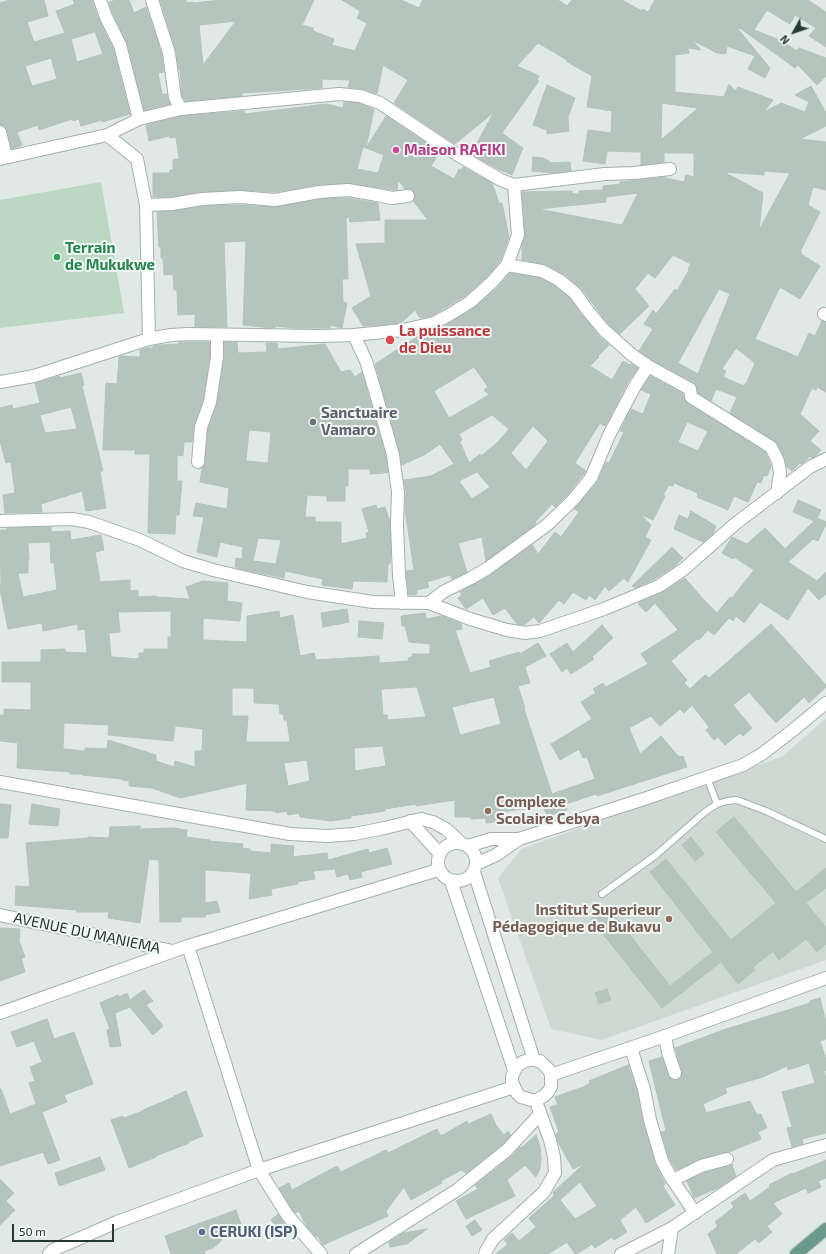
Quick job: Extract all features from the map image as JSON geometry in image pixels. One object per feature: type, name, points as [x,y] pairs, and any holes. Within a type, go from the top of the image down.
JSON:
[{"type":"main road","points":[[796,1254],[826,1229]]},
{"type":"street","points":[[100,0],[120,45],[139,119]]},
{"type":"street","points":[[152,0],[169,53],[175,98],[182,109]]},
{"type":"street","points":[[0,132],[3,158],[107,135],[139,119],[182,109],[340,94],[360,96],[380,103],[458,155],[501,180],[514,185],[605,174],[634,173],[670,169]]},
{"type":"street","points":[[107,135],[137,159],[146,205],[149,339]]},
{"type":"street","points":[[0,382],[34,376],[149,339],[188,334],[319,336],[354,335],[403,330],[434,323],[470,302],[507,266],[518,235],[514,185]]},
{"type":"street","points":[[146,205],[172,204],[202,199],[240,197],[274,200],[319,192],[348,190],[392,198],[408,196]]},
{"type":"street","points":[[507,266],[542,271],[559,280],[575,293],[604,330],[632,355],[648,366],[690,389],[691,398],[771,447],[778,461],[780,473],[776,493]]},
{"type":"street","points":[[198,462],[201,427],[210,402],[217,357],[217,335]]},
{"type":"street","points":[[354,335],[366,361],[393,455],[398,492],[399,575],[402,603]]},
{"type":"street","points":[[429,603],[443,592],[488,568],[547,525],[573,500],[591,478],[610,432],[635,386],[648,366]]},
{"type":"street","points":[[0,521],[72,518],[89,522],[140,540],[183,560],[212,570],[307,592],[373,602],[429,603],[470,619],[524,634],[540,631],[604,609],[659,586],[684,569],[735,524],[810,467],[826,459]]},
{"type":"street","points":[[519,839],[475,868],[468,878],[460,882],[451,881],[443,877],[438,870],[437,861],[439,853],[445,846],[453,843],[465,845],[491,839],[519,839],[644,800],[743,765],[762,754],[826,703]]},
{"type":"street","points":[[0,782],[290,834],[328,836],[354,834],[421,819],[433,822],[446,829],[475,855],[475,868],[534,1060]]},
{"type":"street","points":[[410,821],[439,853]]},
{"type":"street","points":[[0,1013],[188,946],[438,870]]},
{"type":"street","points":[[451,881],[514,1070],[512,1082],[514,1088],[521,1097],[535,1101],[544,1096],[551,1087],[551,1075],[549,1070],[540,1062],[534,1060],[523,1062],[514,1070]]},
{"type":"street","name":"AVENUE DU MANIEMA","points":[[0,915],[175,951]]},
{"type":"street","points":[[188,946],[259,1170],[288,1216],[320,1254]]},
{"type":"street","points":[[551,1075],[826,978]]},
{"type":"street","points":[[665,1036],[668,1052],[675,1073]]},
{"type":"street","points":[[631,1048],[644,1089],[650,1120],[662,1161],[695,1213]]},
{"type":"street","points":[[49,1254],[54,1250],[117,1222],[259,1170],[514,1088]]},
{"type":"street","points":[[485,1254],[493,1239],[544,1192],[555,1173],[554,1157],[550,1140],[535,1101]]},
{"type":"street","points":[[356,1254],[457,1190],[507,1150],[540,1114]]},
{"type":"street","points":[[621,1254],[672,1228],[773,1160],[826,1145]]},
{"type":"street","points":[[673,1180],[701,1166],[727,1159]]},
{"type":"street","points":[[668,1254],[672,1228]]},
{"type":"lane","points":[[707,777],[717,804]]},
{"type":"lane","points":[[602,894],[656,855],[705,812],[717,804],[727,801],[737,800],[766,811],[826,839]]},
{"type":"shaded area","name":"Institut Superieur Pédagogique de Bukavu","points":[[826,718],[826,960],[602,1040],[551,1029],[498,878],[521,849],[783,756]]},
{"type":"green space","name":"Terrain de Mukukwe","points":[[101,182],[124,313],[0,328],[0,200]]},
{"type":"building","points":[[10,0],[44,0],[48,16],[27,22],[34,42],[65,33],[56,11],[75,4],[73,0],[92,0],[99,20],[113,48],[130,114],[81,126],[79,119],[73,121],[72,119],[39,130],[38,125],[17,132],[22,145],[12,149],[7,130],[5,127],[0,125],[0,3]],"holes":[[[95,32],[103,54],[77,62],[71,39]],[[51,58],[57,79],[32,86],[25,66]]]},
{"type":"building","points":[[116,0],[129,0],[134,13],[146,7],[162,55],[164,72],[158,73],[162,94],[167,94],[170,104],[144,110],[127,43],[109,2]]},
{"type":"building","points":[[160,0],[186,0],[186,3],[194,3],[221,0],[314,0],[302,25],[313,28],[313,31],[334,39],[332,45],[355,51],[367,23],[357,18],[360,11],[342,0],[401,0],[419,8],[423,0],[558,0],[567,6],[572,0],[622,0],[642,11],[643,9],[648,12],[655,0],[808,0],[826,12],[826,47],[809,36],[816,28],[795,15],[790,24],[767,10],[754,30],[782,41],[797,51],[799,48],[826,58],[826,76],[817,85],[798,65],[795,68],[740,28],[738,29],[770,68],[765,78],[748,69],[755,56],[727,46],[726,54],[717,53],[692,40],[701,50],[688,48],[689,53],[675,55],[675,92],[724,97],[729,84],[735,91],[738,87],[773,100],[764,112],[781,103],[805,112],[809,102],[795,95],[811,86],[826,113],[826,126],[800,139],[826,142],[826,190],[813,187],[808,205],[820,212],[800,252],[820,266],[800,299],[780,287],[755,339],[798,357],[809,333],[815,336],[822,321],[826,322],[826,392],[817,387],[816,390],[812,388],[800,414],[819,431],[810,441],[821,450],[816,456],[812,458],[810,456],[792,471],[786,466],[785,458],[775,441],[730,413],[737,397],[716,389],[711,401],[698,393],[694,382],[652,360],[639,351],[653,329],[644,324],[653,310],[656,314],[675,289],[677,291],[691,264],[673,255],[655,278],[648,273],[635,289],[649,306],[620,334],[609,325],[581,288],[564,274],[545,264],[522,260],[522,246],[525,234],[522,192],[572,191],[572,194],[579,194],[579,191],[603,190],[603,186],[620,184],[620,182],[665,177],[684,182],[686,175],[694,177],[694,153],[664,153],[664,162],[641,165],[641,152],[607,151],[605,164],[583,161],[588,130],[611,133],[612,111],[587,107],[592,76],[566,61],[567,60],[538,43],[517,66],[539,76],[537,80],[539,81],[502,133],[523,148],[512,175],[471,154],[494,112],[455,144],[394,103],[408,80],[383,65],[377,94],[362,89],[348,87],[350,80],[322,79],[322,88],[242,93],[242,96],[185,101],[182,96],[180,69],[179,70],[176,51]],"holes":[[[236,21],[203,65],[199,25]],[[662,103],[698,108],[661,140]],[[764,171],[790,173],[759,230],[763,193],[724,172],[764,175]],[[638,193],[622,225],[538,209],[606,202],[606,197]],[[719,289],[730,294],[698,374],[678,363]],[[736,348],[755,363],[744,386],[723,377],[726,371],[722,369]]]},
{"type":"building","points":[[547,85],[575,98],[568,117],[569,131],[547,134],[547,130],[533,125]]},
{"type":"building","points":[[344,102],[358,103],[374,109],[366,148],[386,116],[440,152],[431,166],[454,179],[459,169],[461,170],[463,167],[492,183],[499,203],[502,203],[509,237],[500,261],[487,277],[465,296],[431,316],[420,318],[415,310],[401,323],[363,326],[352,308],[371,296],[356,244],[385,243],[385,220],[428,220],[413,201],[415,195],[414,192],[411,189],[405,189],[398,180],[397,190],[347,183],[318,185],[275,192],[240,190],[202,192],[171,197],[153,197],[153,173],[170,173],[170,170],[173,170],[173,160],[179,159],[176,137],[170,138],[169,136],[149,141],[146,125],[182,116],[244,111],[245,114],[326,104],[343,108]],"holes":[[[363,147],[384,155],[378,173],[357,169]]]},
{"type":"building","points":[[533,157],[543,158],[549,161],[549,163],[570,162],[571,171],[554,173],[532,171]]},
{"type":"building","points":[[348,198],[378,203],[380,220],[350,222],[349,217],[346,218],[348,279],[342,279],[343,302],[347,303],[342,328],[330,325],[330,328],[296,328],[275,326],[275,328],[264,328],[243,325],[246,241],[224,242],[227,327],[195,327],[195,314],[178,315],[177,290],[174,290],[173,274],[164,275],[163,258],[161,258],[161,247],[159,247],[157,212],[203,206],[240,205],[276,207],[320,199]]},
{"type":"building","points":[[510,273],[540,278],[555,286],[570,298],[598,335],[609,345],[590,366],[612,380],[623,361],[638,368],[628,382],[606,425],[604,426],[600,423],[575,463],[586,471],[567,495],[555,507],[552,504],[535,522],[536,524],[486,561],[482,537],[458,543],[467,572],[452,579],[450,575],[427,582],[429,587],[417,590],[417,594],[409,595],[406,571],[414,570],[405,510],[406,492],[404,480],[431,476],[454,464],[440,444],[424,455],[402,465],[375,364],[421,334],[438,330],[474,308],[497,288]],"holes":[[[474,367],[488,387],[484,390],[489,395],[449,418],[434,391]],[[492,415],[509,429],[498,442],[481,456],[480,454],[469,463],[460,442],[462,440],[459,434]],[[533,426],[548,441],[526,470],[511,453]],[[477,472],[490,487],[472,499],[459,481]]]},
{"type":"building","points":[[179,342],[210,342],[210,356],[203,400],[194,425],[192,442],[184,442],[183,456],[177,455],[177,481],[182,481],[179,515],[176,515],[175,534],[148,533],[150,454],[135,454],[135,450],[103,450],[106,383],[117,384],[119,357],[140,357],[140,350],[153,348],[153,346],[179,344]]},
{"type":"building","points":[[224,342],[237,342],[238,353],[267,352],[266,343],[277,343],[278,349],[325,344],[341,372],[350,370],[355,377],[362,372],[386,457],[388,472],[370,474],[370,469],[348,469],[348,486],[345,486],[345,501],[327,501],[327,496],[307,495],[305,517],[315,517],[315,522],[341,522],[341,544],[367,538],[366,533],[369,532],[362,509],[376,505],[377,509],[385,507],[390,522],[391,554],[390,564],[388,564],[387,582],[353,581],[352,589],[322,585],[323,579],[285,571],[284,578],[240,569],[235,567],[236,558],[242,559],[243,547],[220,542],[217,557],[197,552],[204,517],[193,516],[196,503],[227,509],[229,488],[200,482],[202,468],[205,463],[208,429],[217,403],[224,358]],"holes":[[[249,430],[271,432],[268,463],[246,461]],[[258,538],[281,540],[276,564],[253,561]]]},
{"type":"building","points":[[81,373],[84,385],[82,386],[103,471],[100,471],[106,508],[86,511],[82,491],[41,504],[42,512],[5,513],[3,495],[15,493],[11,462],[6,463],[0,441],[0,408],[12,405],[13,409],[40,403],[35,383],[60,376],[60,378]],"holes":[[[71,407],[77,429],[45,433],[40,415]]]},
{"type":"building","points":[[650,376],[683,394],[687,403],[765,452],[771,466],[767,476],[764,475],[761,483],[757,482],[748,502],[734,496],[728,510],[697,497],[698,493],[674,483],[673,486],[669,485],[663,495],[665,496],[653,520],[640,514],[651,525],[645,537],[651,540],[628,582],[624,578],[609,591],[605,586],[595,600],[589,595],[586,600],[573,592],[564,604],[559,600],[539,623],[534,617],[524,625],[517,624],[505,608],[493,615],[483,598],[466,609],[458,598],[462,595],[460,592],[492,574],[532,545],[538,554],[555,532],[561,537],[579,512],[574,509],[597,483],[606,462],[609,463],[624,432],[620,431],[631,409],[643,414],[651,394],[641,390]],"holes":[[[687,422],[708,431],[698,451],[678,442]]]},
{"type":"building","points":[[798,500],[821,510],[817,518],[826,522],[818,541],[813,539],[788,562],[817,581],[826,572],[826,594],[819,600],[808,588],[788,620],[760,602],[744,623],[736,616],[733,621],[729,618],[714,635],[708,630],[699,640],[697,639],[671,661],[687,680],[684,683],[690,689],[705,675],[709,678],[771,624],[826,685],[826,687],[809,703],[804,697],[776,723],[749,692],[733,705],[752,728],[743,736],[740,733],[725,745],[718,737],[714,740],[706,730],[709,727],[692,705],[684,713],[680,709],[660,726],[651,716],[629,728],[640,754],[661,736],[679,757],[683,756],[687,767],[597,796],[596,794],[566,804],[567,810],[547,816],[543,806],[502,812],[503,821],[486,823],[486,818],[471,819],[471,817],[455,817],[455,800],[385,809],[385,811],[351,816],[351,818],[331,821],[300,817],[299,813],[288,815],[287,811],[276,813],[276,811],[246,810],[247,783],[180,798],[152,788],[129,786],[129,781],[122,779],[70,774],[70,772],[17,768],[18,743],[0,741],[0,715],[4,715],[4,709],[31,710],[31,682],[2,682],[2,662],[41,662],[41,650],[65,649],[65,652],[87,653],[85,629],[78,630],[78,624],[43,631],[42,623],[8,629],[0,589],[0,530],[7,530],[7,528],[51,527],[51,532],[70,531],[71,540],[101,535],[104,550],[95,552],[100,582],[130,580],[130,591],[138,590],[138,597],[156,596],[190,599],[186,587],[203,581],[228,583],[227,601],[242,603],[240,621],[203,618],[203,640],[247,642],[247,616],[279,611],[280,618],[293,615],[300,656],[314,653],[316,660],[379,656],[379,663],[409,661],[408,658],[413,656],[412,654],[430,654],[430,644],[409,642],[405,626],[402,626],[401,616],[425,613],[426,619],[442,616],[461,624],[462,629],[455,630],[470,673],[491,667],[489,661],[519,652],[520,654],[538,643],[546,656],[525,667],[530,683],[518,686],[552,794],[595,779],[587,757],[583,758],[579,749],[560,760],[551,744],[592,719],[581,702],[596,693],[593,689],[603,683],[606,687],[648,664],[641,654],[678,630],[655,603],[646,612],[638,604],[663,592],[685,578],[717,613],[730,597],[732,598],[754,570],[734,557],[733,559],[722,553],[732,537],[747,544],[765,528],[785,549],[814,521],[793,512]],"holes":[[[50,542],[51,563],[54,563],[57,590],[23,597],[18,573],[28,573],[28,543]],[[171,611],[171,637],[168,637],[168,649],[144,649],[144,653],[139,653],[139,659],[111,657],[109,633],[120,632],[118,612]],[[417,687],[426,717],[388,720],[387,715],[383,715],[381,689]],[[232,688],[254,688],[254,703],[279,704],[280,714],[283,714],[284,720],[287,720],[290,742],[246,742],[248,716],[232,716]],[[494,697],[501,724],[460,735],[452,707]],[[64,723],[109,725],[108,735],[173,741],[175,726],[203,729],[202,751],[195,751],[195,767],[175,761],[174,767],[156,761],[156,755],[108,740],[107,749],[85,748],[85,751],[63,749]],[[383,746],[386,766],[355,771],[354,748]],[[307,760],[310,781],[288,786],[284,763]]]},
{"type":"building","points":[[691,511],[716,526],[713,534],[703,542],[674,529],[679,515],[688,519]]},
{"type":"building","points":[[672,547],[683,558],[675,566],[655,579],[635,588],[632,586]]},
{"type":"building","points":[[347,609],[349,622],[323,627],[321,613]]},
{"type":"building","points":[[359,621],[384,623],[382,639],[358,637]]},
{"type":"building","points":[[602,625],[613,638],[592,657],[594,659],[571,674],[567,668],[562,672],[550,654],[567,643],[573,652]]},
{"type":"building","points":[[0,804],[11,805],[8,838],[0,838]]},
{"type":"building","points":[[32,804],[60,809],[58,826],[29,824]]},
{"type":"building","points":[[734,817],[796,892],[826,868],[826,888],[806,903],[826,927],[826,944],[817,952],[806,939],[779,960],[773,951],[753,967],[755,970],[738,984],[721,962],[662,1008],[591,919],[607,906],[670,986],[713,952],[650,872],[666,859],[731,940],[776,903],[716,832]]},
{"type":"building","points":[[140,826],[140,829],[174,828],[187,830],[186,837],[243,844],[242,848],[250,849],[250,851],[271,853],[271,844],[294,846],[293,857],[327,853],[328,860],[368,849],[369,853],[387,848],[392,864],[361,872],[362,877],[350,880],[348,874],[337,877],[335,869],[313,871],[315,879],[271,889],[272,895],[249,899],[251,873],[205,870],[205,903],[217,901],[220,912],[205,915],[206,917],[181,917],[181,922],[160,922],[159,860],[149,859],[140,923],[108,918],[109,912],[77,912],[77,910],[15,905],[16,886],[30,887],[26,843],[88,837],[109,838],[110,827]]},
{"type":"building","points":[[691,837],[704,854],[695,861],[682,845]]},
{"type":"building","points":[[0,928],[20,929],[19,941],[25,957],[21,958],[25,972],[0,981]]},
{"type":"building","points":[[607,989],[611,1000],[599,1004],[595,993]]},
{"type":"building","points":[[144,990],[153,1001],[146,1005],[163,1026],[153,1035],[130,1007],[115,1013],[121,1046],[110,1047],[107,1030],[110,1029],[100,1003],[118,995],[119,997],[127,993],[130,1000]]},
{"type":"building","points":[[820,998],[826,1022],[826,1039],[820,1041],[826,1059],[826,1070],[824,1071],[826,1080],[826,1133],[802,1139],[803,1144],[792,1147],[787,1128],[792,1127],[782,1092],[815,1083],[809,1063],[788,1070],[787,1066],[763,1077],[725,1088],[727,1093],[703,1104],[706,1113],[750,1101],[757,1115],[761,1114],[767,1128],[758,1132],[761,1139],[729,1152],[699,1159],[676,1170],[669,1158],[661,1132],[666,1131],[649,1061],[662,1057],[670,1078],[678,1080],[681,1078],[682,1071],[675,1048],[723,1030],[810,1003],[810,1001]]},
{"type":"building","points":[[47,1019],[54,1039],[74,1032],[93,1084],[64,1095],[67,1102],[42,1112],[60,1160],[48,1164],[43,1152],[0,1166],[0,1089],[10,1114],[36,1104],[29,1083],[35,1081],[30,1067],[42,1062],[34,1041],[17,1047],[11,1032]]},
{"type":"building","points":[[628,1065],[637,1091],[643,1122],[655,1163],[665,1184],[663,1186],[675,1205],[646,1223],[636,1207],[620,1220],[627,1232],[614,1240],[612,1237],[595,1248],[592,1244],[577,1254],[575,1254],[567,1242],[548,1254],[496,1254],[508,1244],[504,1240],[512,1233],[519,1241],[536,1227],[529,1218],[554,1196],[553,1192],[584,1164],[573,1169],[558,1142],[556,1134],[559,1132],[550,1107],[558,1105],[555,1097],[583,1087],[590,1083],[589,1081]],"holes":[[[580,1182],[597,1206],[575,1219],[560,1200]]]},
{"type":"building","points":[[186,1091],[203,1136],[129,1168],[111,1120],[123,1116],[124,1118],[143,1111]]},
{"type":"building","points":[[491,1114],[496,1125],[504,1135],[508,1131],[511,1135],[502,1145],[466,1173],[461,1170],[441,1181],[442,1183],[411,1200],[404,1187],[386,1211],[388,1216],[323,1245],[318,1236],[316,1237],[307,1227],[299,1211],[296,1213],[294,1212],[279,1188],[289,1183],[292,1190],[337,1166],[341,1172],[386,1150],[388,1153],[437,1129],[441,1136],[467,1121],[468,1124]]},
{"type":"building","points":[[536,1135],[540,1146],[541,1159],[540,1169],[536,1177],[525,1165],[507,1180],[515,1196],[466,1219],[456,1201],[478,1189],[475,1185]]},
{"type":"building","points":[[100,1157],[105,1170],[59,1186],[55,1173]]},
{"type":"building","points":[[826,1160],[826,1178],[818,1181],[821,1187],[808,1193],[806,1188],[773,1203],[782,1214],[767,1226],[772,1232],[759,1243],[755,1239],[736,1254],[717,1254],[708,1234],[718,1226],[715,1222],[734,1207],[731,1203],[745,1193],[750,1201],[770,1187],[769,1185],[792,1173],[793,1174]]},
{"type":"building","points":[[732,1165],[736,1176],[718,1188],[694,1198],[687,1181],[704,1173]]},
{"type":"building","points":[[0,1179],[14,1193],[6,1201],[15,1210],[0,1225]]},
{"type":"building","points":[[236,1210],[242,1227],[225,1234],[220,1242],[213,1248],[204,1251],[205,1254],[171,1254],[165,1236]]},
{"type":"building","points":[[278,1214],[284,1223],[278,1228],[271,1220]]},
{"type":"building","points":[[475,1220],[482,1230],[472,1236],[466,1226]]},
{"type":"building","points":[[427,1229],[407,1244],[390,1247],[389,1242],[403,1233]]},
{"type":"place","name":"Maison RAFIKI","points":[[396,150]]},
{"type":"place","name":"Terrain de Mukukwe","points":[[57,257]]},
{"type":"place","name":"La puissance de Dieu","points":[[390,340]]},
{"type":"place","name":"Sanctuaire Vamaro","points":[[313,422]]},
{"type":"place","name":"Complexe Scolaire Cebya","points":[[488,811]]},
{"type":"place","name":"Institut Superieur Pédagogique de Bukavu","points":[[669,919]]},
{"type":"place","name":"CERUKI (ISP)","points":[[202,1232]]}]
